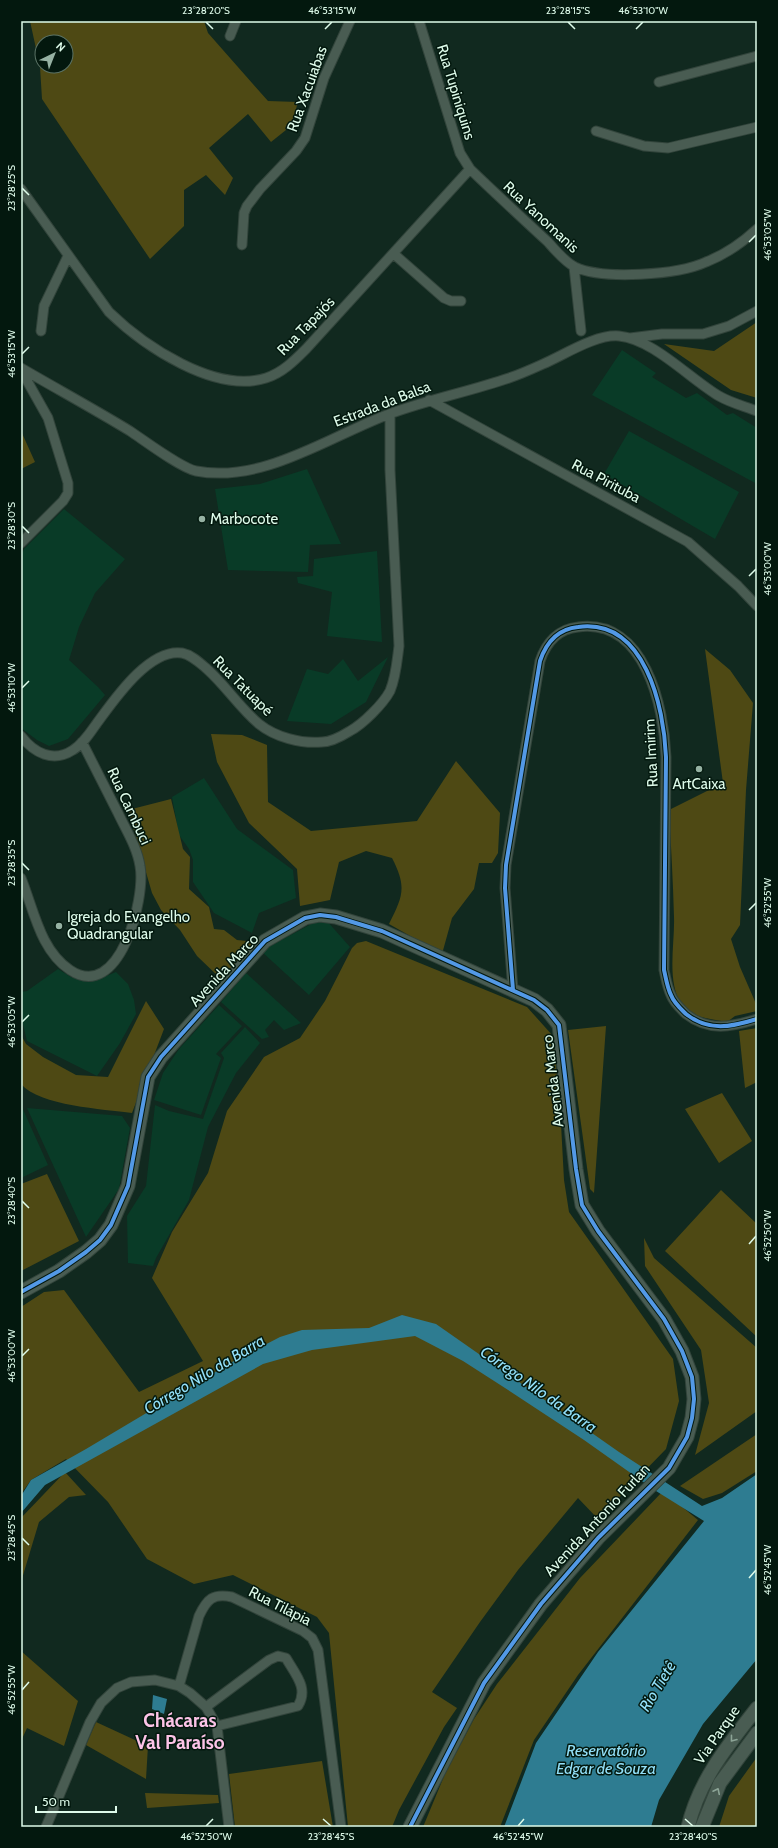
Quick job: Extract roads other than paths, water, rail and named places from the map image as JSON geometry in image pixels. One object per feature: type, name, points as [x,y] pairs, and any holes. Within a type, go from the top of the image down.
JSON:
[{"type":"main road","name":"Avenida Marco","points":[[21,1292],[58,1271],[86,1252],[100,1240],[111,1225],[128,1186],[148,1077],[161,1057],[265,941],[305,918],[320,915],[336,917],[382,931],[534,1000],[547,1010],[558,1025],[578,1190],[582,1205],[598,1231]]},
{"type":"main road","name":"Avenida Antonio Furlan","points":[[410,1827],[484,1683],[523,1628],[541,1604],[598,1538],[669,1468],[687,1437],[692,1418],[694,1399],[692,1377],[682,1351],[664,1319],[637,1285],[598,1231]]},
{"type":"main road","name":"Via Parque","points":[[688,1827],[697,1799],[715,1763],[757,1708]]},
{"type":"main road","name":"Via Parque","points":[[702,1827],[720,1783],[757,1733]]},
{"type":"street","points":[[230,36],[236,21]]},
{"type":"street","name":"Rua Xacuiabas","points":[[242,245],[244,214],[247,206],[260,189],[296,151],[305,138],[324,78],[350,21]]},
{"type":"street","name":"Rua Tupiniquins","points":[[419,21],[460,153],[470,169]]},
{"type":"street","points":[[659,82],[757,56]]},
{"type":"street","points":[[596,131],[656,148],[668,148],[757,127]]},
{"type":"street","name":"Rua Tapajós","points":[[21,189],[108,312],[126,329],[162,354],[182,364],[235,381],[253,381],[267,378],[278,373],[291,364],[394,254],[470,169]]},
{"type":"street","name":"Rua Yanomanis","points":[[470,169],[574,266],[603,273],[657,273],[689,268],[707,262],[729,250],[757,229]]},
{"type":"street","points":[[394,254],[444,298],[451,301],[461,301]]},
{"type":"street","points":[[41,331],[44,306],[68,256]]},
{"type":"street","points":[[574,266],[581,331]]},
{"type":"street","points":[[628,338],[662,334],[703,334],[729,326],[757,311]]},
{"type":"street","name":"Estrada da Balsa","points":[[21,369],[122,426],[183,465],[195,470],[235,471],[284,461],[355,427],[429,400],[524,373],[600,338],[616,336],[628,338],[660,354],[720,396],[757,411]]},
{"type":"street","points":[[21,369],[48,418],[68,482],[68,493],[63,501],[21,543]]},
{"type":"street","name":"Rua Pirituba","points":[[429,400],[688,542],[738,586],[757,606]]},
{"type":"street","name":"Rua Tatuapé","points":[[21,736],[27,744],[37,752],[50,757],[61,755],[73,750],[82,742],[136,676],[146,666],[158,658],[171,654],[183,653],[194,658],[214,675],[259,724],[287,738],[305,742],[323,742],[341,736],[356,728],[368,717],[389,691],[396,671],[399,646],[391,478],[390,414]]},
{"type":"street","name":"Rua Imirim","points":[[512,990],[505,888],[506,865],[540,661],[544,648],[563,631],[573,627],[586,626],[610,630],[625,638],[636,652],[642,663],[653,686],[661,710],[665,733],[666,756],[664,970],[671,995],[678,1006],[694,1020],[706,1025],[717,1028],[729,1027],[757,1019]]},
{"type":"street","name":"Rua Cambuci","points":[[21,878],[40,931],[46,944],[57,959],[78,975],[89,977],[103,972],[113,963],[130,936],[137,913],[141,889],[140,866],[133,844],[82,742]]},
{"type":"street","name":"Rua Tilápia","points":[[179,1686],[199,1616],[204,1606],[214,1597],[222,1595],[232,1597],[303,1631],[312,1638],[318,1650],[341,1827]]},
{"type":"street","points":[[206,1707],[269,1660],[278,1656],[286,1658],[303,1689],[303,1698],[298,1706],[217,1726]]},
{"type":"street","points":[[46,1827],[90,1722],[101,1702],[117,1688],[131,1682],[155,1680],[179,1686],[190,1693],[206,1707],[217,1726],[229,1827]]},
{"type":"water","name":"Reservatório Edgar de Souza","points":[[402,1315],[436,1324],[619,1452],[702,1506],[722,1498],[757,1474],[757,1659],[703,1724],[659,1800],[651,1827],[504,1827],[536,1743],[598,1652],[704,1521],[656,1491],[584,1440],[463,1361],[415,1336],[312,1350],[263,1364],[45,1485],[21,1513],[21,1496],[31,1480],[232,1362],[280,1337],[302,1330],[369,1328]]},
{"type":"water","points":[[153,1695],[167,1699],[164,1714],[152,1709]]},
{"type":"place","name":"Marbocote","points":[[202,519]]},
{"type":"place","name":"ArtCaixa","points":[[699,769]]},
{"type":"place","name":"Igreja do Evangelho Quadrangular","points":[[59,926]]},
{"type":"district","name":"Chácaras Val Paraíso","points":[[180,1731]]},
{"type":"water label","name":"Córrego Nilo da Barra","points":[[204,1374]]},
{"type":"water label","name":"Córrego Nilo da Barra","points":[[539,1389]]},
{"type":"water label","name":"Rio Tietê","points":[[657,1686]]}]
